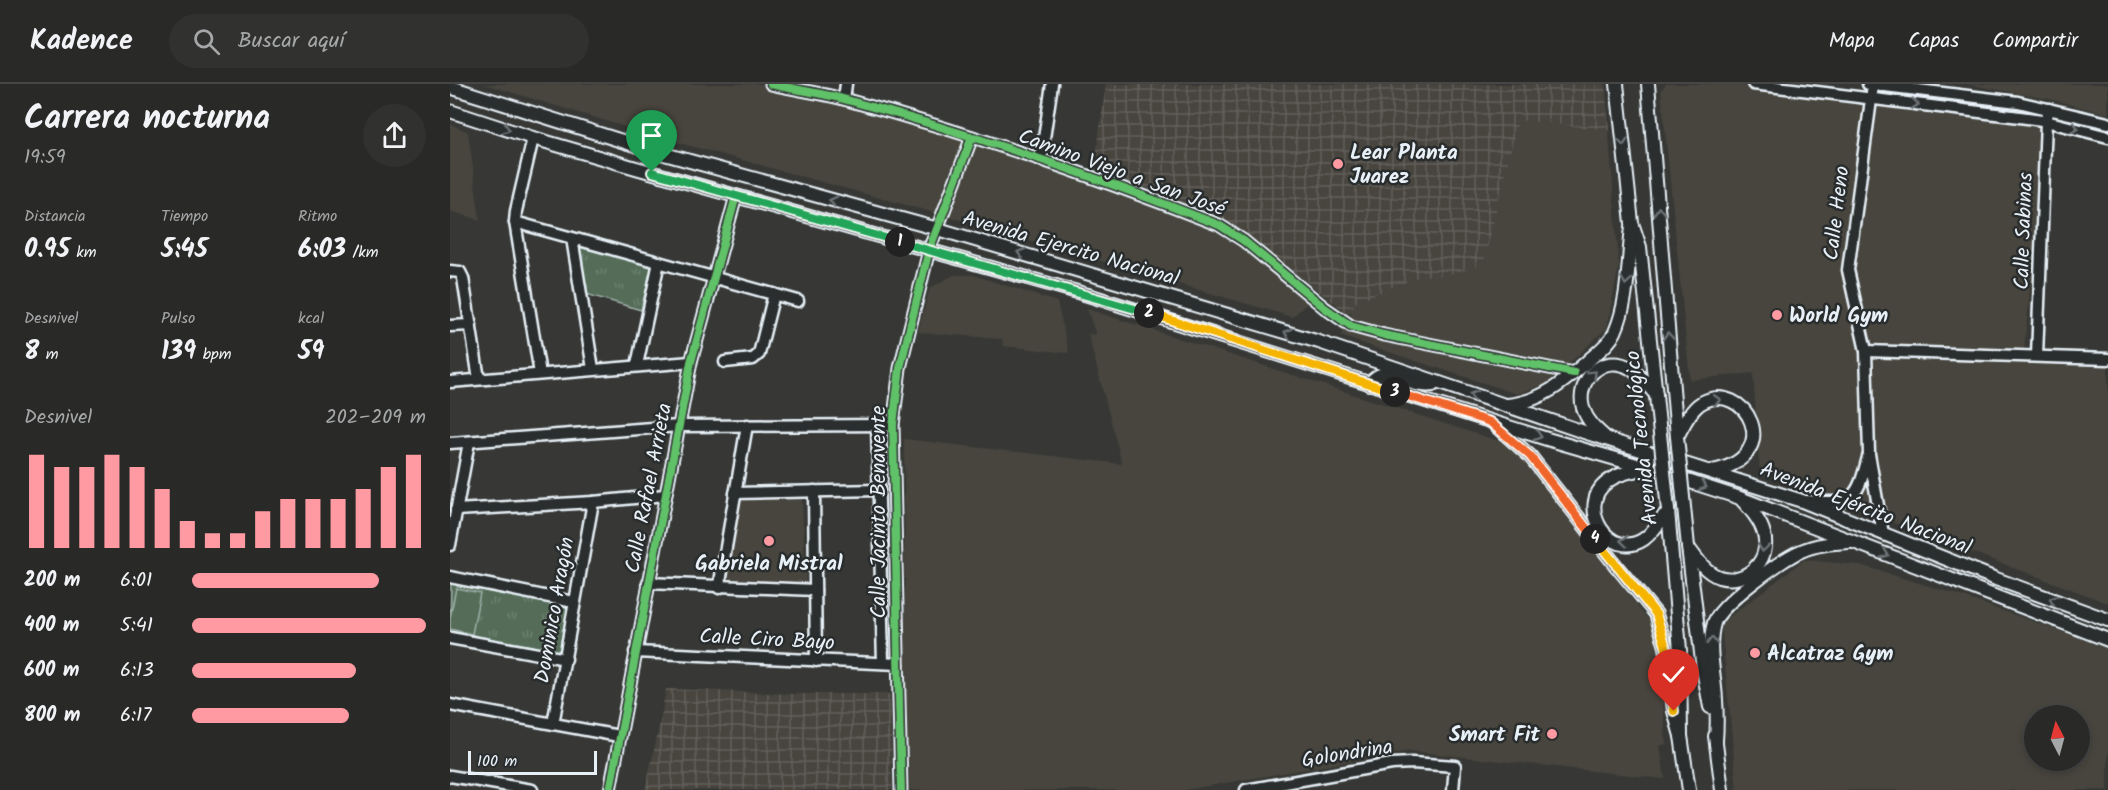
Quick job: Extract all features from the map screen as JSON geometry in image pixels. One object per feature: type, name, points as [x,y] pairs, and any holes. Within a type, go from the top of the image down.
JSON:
[{"type":"main road","name":"Avenida Tecnológico","points":[[1617,84],[1632,223],[1640,247],[1668,510],[1680,650],[1682,736],[1689,790]]},
{"type":"main road","name":"Avenida Tecnológico","points":[[1648,84],[1688,548],[1703,669],[1722,790]]},
{"type":"main road","name":"Avenida Ejercito Nacional","points":[[450,87],[657,152],[938,229],[1319,342],[1608,440]]},
{"type":"main road","points":[[450,109],[475,113],[481,97]]},
{"type":"main road","name":"Avenida Ejercito Nacional","points":[[450,109],[533,138],[1130,308],[1490,422],[1647,468]]},
{"type":"main road","points":[[1503,405],[1518,404],[1555,389],[1607,344],[1616,332],[1627,282],[1632,223]]},
{"type":"main road","points":[[1608,440],[1591,424],[1583,408],[1583,389],[1591,373],[1598,367],[1606,365],[1628,367],[1646,382],[1656,396]]},
{"type":"main road","points":[[1369,384],[1377,376],[1384,375],[1420,386],[1440,384]]},
{"type":"main road","points":[[1677,437],[1695,409],[1711,400],[1729,400],[1745,411],[1752,428],[1753,440],[1749,451],[1742,460],[1733,465],[1709,471]]},
{"type":"main road","points":[[1490,422],[1530,456],[1656,614],[1666,647],[1674,711],[1682,736]]},
{"type":"main road","name":"Avenida Ejército Nacional","points":[[1608,440],[1802,501],[1996,579],[2108,620]]},
{"type":"main road","points":[[1647,468],[1614,478],[1599,489],[1594,505],[1599,527],[1606,536],[1616,541],[1637,542],[1651,533],[1668,510]]},
{"type":"main road","name":"Avenida Ejército Nacional","points":[[1647,468],[1740,498],[2108,640]]},
{"type":"main road","points":[[1688,548],[1703,566],[1719,577],[1737,577],[1754,570],[1764,554],[1764,534],[1761,525],[1740,498]]},
{"type":"main road","points":[[1716,741],[1717,702],[1711,642],[1716,618],[1733,600],[1784,560],[1800,551],[1813,547],[1854,542]]},
{"type":"street","name":"Camino Viejo a San José","points":[[771,84],[844,99],[972,136],[1219,225],[1244,241],[1351,326],[1395,338],[1574,373]]},
{"type":"street","points":[[844,99],[846,84]]},
{"type":"street","points":[[1041,159],[1052,84]]},
{"type":"street","points":[[1753,84],[2046,121],[2108,137]]},
{"type":"street","points":[[1868,84],[2018,102],[2108,123]]},
{"type":"street","name":"Calle Heno","points":[[1873,85],[1848,270],[1866,351],[1869,454],[1883,534]]},
{"type":"street","name":"Calle Sabinas","points":[[2037,356],[2046,121],[2049,109]]},
{"type":"street","name":"Calle Jacinto Benavente","points":[[901,790],[893,425],[900,368],[929,250],[972,136]]},
{"type":"street","points":[[533,138],[515,222],[540,374]]},
{"type":"street","name":"Calle Rafael Arrieta","points":[[610,790],[691,362],[736,196]]},
{"type":"street","points":[[515,222],[798,301]]},
{"type":"street","points":[[572,238],[593,369]]},
{"type":"street","points":[[637,365],[659,262]]},
{"type":"street","points":[[450,271],[463,276],[479,379]]},
{"type":"street","points":[[725,362],[753,359],[759,354],[774,294]]},
{"type":"street","points":[[450,326],[471,325]]},
{"type":"street","points":[[1866,351],[2108,360]]},
{"type":"street","points":[[450,382],[691,362]]},
{"type":"street","points":[[877,424],[884,663]]},
{"type":"street","points":[[719,588],[747,425]]},
{"type":"street","points":[[450,443],[679,426],[893,425]]},
{"type":"street","points":[[450,545],[469,442]]},
{"type":"street","name":"Calle Heno","points":[[1802,501],[1830,503],[1842,502],[1851,497],[1858,490],[1869,454]]},
{"type":"street","points":[[735,493],[879,490]]},
{"type":"street","points":[[814,491],[816,661]]},
{"type":"street","points":[[456,510],[665,495]]},
{"type":"street","name":"Dominico Aragón","points":[[553,724],[593,501]]},
{"type":"street","points":[[450,577],[574,602]]},
{"type":"street","points":[[648,583],[719,588],[815,590]]},
{"type":"street","points":[[450,638],[566,659]]},
{"type":"street","name":"Calle Ciro Bayo","points":[[635,652],[898,664]]},
{"type":"street","points":[[450,705],[619,736]]},
{"type":"street","name":"Golondrina","points":[[1246,790],[1392,764],[1412,763],[1455,766],[1453,790]]},
{"type":"street","points":[[450,776],[532,790]]},
{"type":"street","points":[[1306,790],[1307,778]]},
{"type":"shaded area","points":[[484,84],[762,84],[887,112],[1127,193],[1220,232],[1243,243],[1309,302],[1292,317],[957,219],[665,139]]},
{"type":"shaded area","points":[[1106,84],[1605,84],[1609,130],[1518,120],[1483,265],[1445,275],[1421,276],[1357,301],[1348,314],[1239,229],[1197,209],[1094,170]]},
{"type":"shaded area","points":[[1108,84],[1605,84],[1619,265],[1607,328],[1547,384],[1517,394],[1340,336],[1352,314],[1248,225]]},
{"type":"shaded area","points":[[1666,84],[1728,84],[1857,101],[2047,121],[2023,359],[2108,365],[2108,603],[1760,473],[1753,373],[1690,380],[1661,90]]},
{"type":"shaded area","points":[[1966,84],[2108,84],[2108,114],[2049,99]]},
{"type":"shaded area","points":[[450,124],[468,132],[480,220],[450,211]]},
{"type":"shaded area","points":[[954,275],[973,275],[1057,302],[1069,353],[1003,346],[1002,339],[918,332],[930,288]]},
{"type":"shaded area","points":[[1087,309],[1505,443],[1519,455],[1651,623],[1659,644],[1666,744],[1660,746],[1665,779],[1410,751],[1185,790],[910,790],[906,728],[904,439],[1122,464],[1088,334],[1096,335]]},
{"type":"shaded area","name":"Gabriela Mistral","points":[[802,499],[806,586],[726,582],[741,500]]},
{"type":"shaded area","points":[[1804,560],[1860,565],[1958,595],[2108,648],[2108,790],[1737,790],[1721,623]]},
{"type":"shaded area","points":[[666,689],[794,694],[890,694],[892,790],[645,790]]},
{"type":"green space","points":[[579,247],[652,266],[641,310],[586,294]]},
{"type":"green space","points":[[451,584],[568,607],[559,652],[450,631]]},
{"type":"green space","points":[[456,588],[480,593],[472,634],[450,629]]},
{"type":"cycle path","points":[[771,84],[847,100],[988,142],[1081,173],[1219,225],[1244,241],[1325,308],[1351,326],[1384,335],[1574,373]]},
{"type":"cycle path","points":[[901,790],[893,425],[900,368],[929,250],[972,137]]},
{"type":"cycle path","points":[[610,790],[691,362],[736,196]]},
{"type":"place","name":"Lear Planta Juarez","points":[[1338,164]]},
{"type":"place","name":"World Gym","points":[[1777,315]]},
{"type":"place","name":"Gabriela Mistral","points":[[769,541]]},
{"type":"place","name":"Alcatraz Gym","points":[[1755,653]]},
{"type":"place","name":"Smart Fit","points":[[1552,734]]},
{"type":"route","points":[[652,172],[1088,295],[1490,422],[1530,456],[1656,614],[1666,647],[1674,711]]}]
